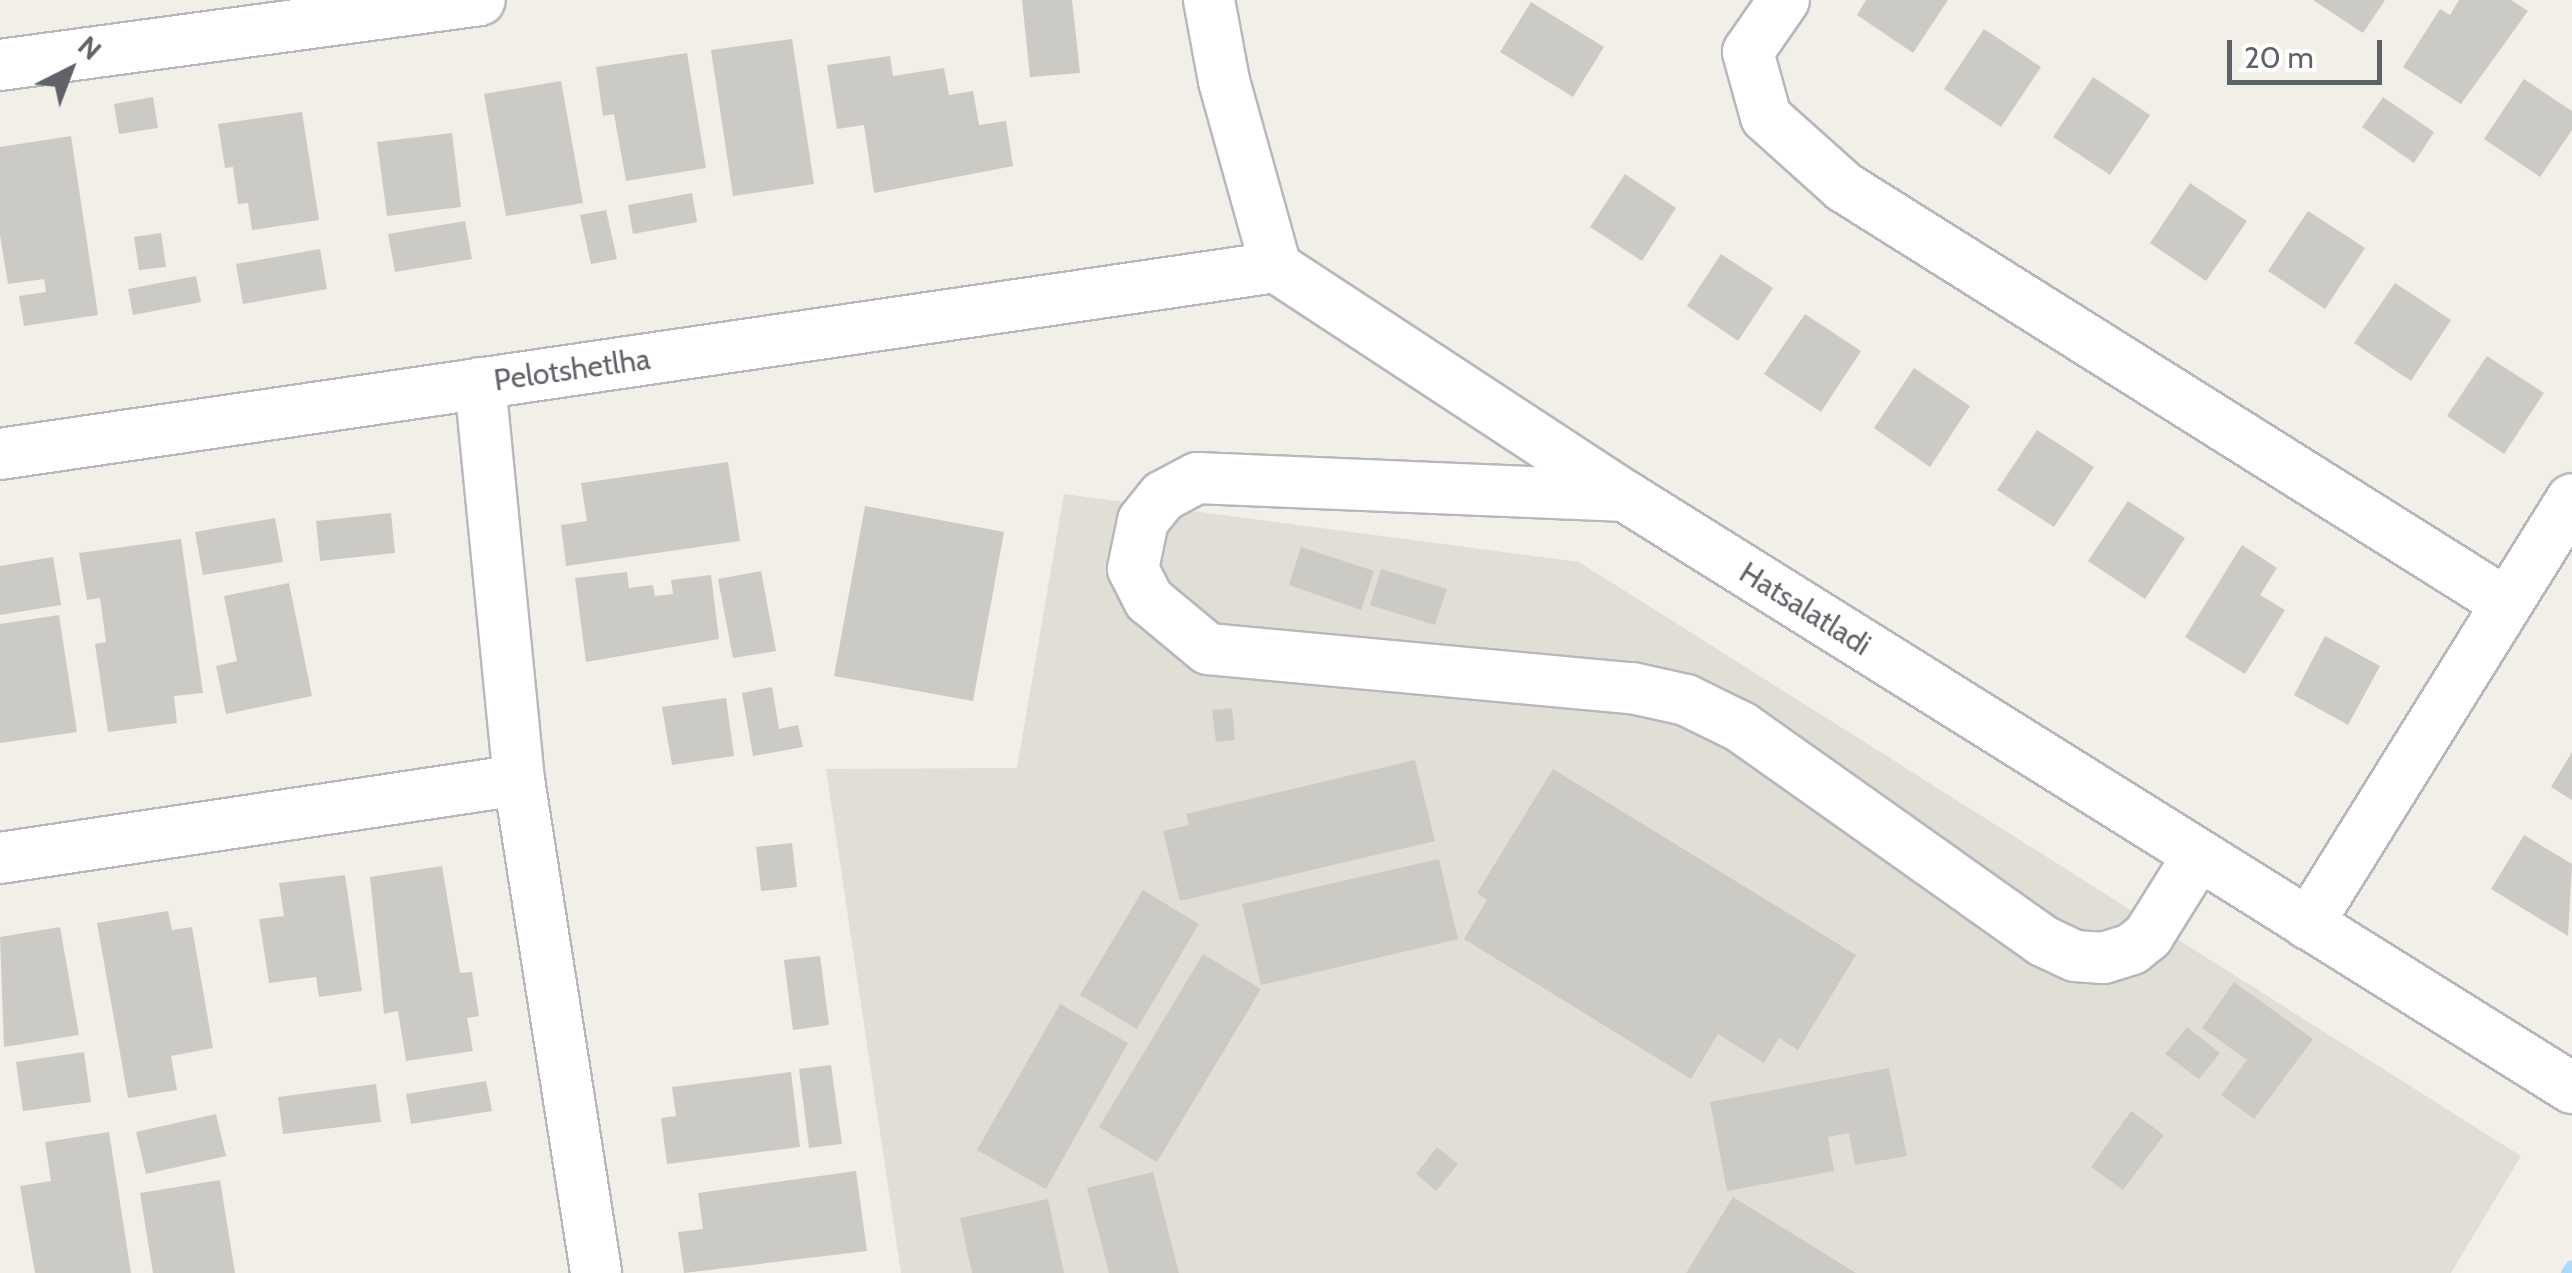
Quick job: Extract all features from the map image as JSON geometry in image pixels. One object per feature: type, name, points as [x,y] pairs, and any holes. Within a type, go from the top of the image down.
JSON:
[{"type":"street","points":[[0,64],[480,0]]},
{"type":"street","points":[[1209,0],[1224,81],[1276,267]]},
{"type":"street","points":[[1784,0],[1748,52],[1766,117],[1844,186],[2506,603]]},
{"type":"street","name":"Pelotshetlha","points":[[0,454],[1038,304],[1143,282],[1276,267]]},
{"type":"street","name":"Hatsalatladi","points":[[1276,267],[1626,496],[2572,1088]]},
{"type":"street","points":[[480,383],[519,780],[596,1273]]},
{"type":"street","points":[[1626,496],[1196,478],[1163,496],[1143,521],[1133,569],[1149,600],[1208,649],[1632,688],[1686,700],[1740,728],[2043,941],[2075,956],[2102,958],[2132,949],[2148,936],[2198,856]]},
{"type":"street","points":[[2308,924],[2572,499]]},
{"type":"street","points":[[0,858],[519,780]]},
{"type":"shaded area","points":[[1064,494],[1579,562],[2521,1156],[2451,1273],[901,1273],[826,769],[1017,768]]},
{"type":"building","points":[[1022,0],[1072,0],[1080,73],[1030,77]]},
{"type":"building","points":[[1866,0],[1948,0],[1913,53],[1857,15]]},
{"type":"building","points":[[2313,0],[2385,0],[2363,33]]},
{"type":"building","points":[[2459,0],[2511,0],[2528,11],[2461,104],[2403,67],[2440,9],[2450,15]]},
{"type":"building","points":[[1531,2],[1604,47],[1573,97],[1500,52]]},
{"type":"building","points":[[1984,29],[2041,67],[2001,127],[1944,89]]},
{"type":"building","points":[[792,39],[814,184],[733,196],[711,50]]},
{"type":"building","points":[[687,53],[706,168],[626,181],[614,114],[603,116],[596,67]]},
{"type":"building","points":[[890,56],[893,76],[944,68],[949,95],[973,91],[979,125],[1006,121],[1013,166],[874,193],[864,125],[837,129],[827,65]]},
{"type":"building","points":[[2093,77],[2150,115],[2110,175],[2053,137]]},
{"type":"building","points":[[2524,79],[2572,111],[2572,130],[2540,177],[2484,139]]},
{"type":"building","points":[[561,81],[583,203],[506,216],[484,94]]},
{"type":"building","points":[[153,97],[158,128],[119,134],[114,104]]},
{"type":"building","points":[[2383,97],[2434,132],[2414,163],[2362,127]]},
{"type":"building","points":[[302,112],[319,220],[252,230],[248,203],[238,204],[233,167],[225,168],[218,124]]},
{"type":"building","points":[[452,133],[461,207],[387,216],[377,142]]},
{"type":"building","points":[[71,136],[98,315],[24,326],[19,296],[46,292],[44,279],[8,284],[0,235],[0,147]]},
{"type":"building","points":[[1625,174],[1676,208],[1642,261],[1590,227]]},
{"type":"building","points":[[2190,183],[2247,221],[2206,281],[2150,243]]},
{"type":"building","points":[[692,193],[697,222],[633,234],[628,205]]},
{"type":"building","points":[[606,210],[617,259],[591,264],[580,215]]},
{"type":"building","points":[[2308,211],[2365,248],[2325,309],[2268,271]]},
{"type":"building","points":[[465,221],[472,259],[395,272],[388,234]]},
{"type":"building","points":[[161,233],[166,267],[139,270],[134,237]]},
{"type":"building","points":[[320,249],[327,289],[243,304],[236,264]]},
{"type":"building","points":[[1721,254],[1773,288],[1738,341],[1687,306]]},
{"type":"building","points":[[196,276],[201,302],[133,315],[128,289]]},
{"type":"building","points":[[2395,283],[2451,320],[2411,381],[2354,343]]},
{"type":"building","points":[[1805,314],[1861,351],[1821,412],[1764,374]]},
{"type":"building","points":[[2487,356],[2544,393],[2504,454],[2447,416]]},
{"type":"building","points":[[1914,368],[1970,406],[1930,467],[1874,428]]},
{"type":"building","points":[[2037,430],[2094,467],[2054,527],[1997,490]]},
{"type":"building","points":[[728,462],[740,541],[566,566],[561,525],[587,521],[581,483]]},
{"type":"building","points":[[2128,501],[2185,538],[2145,599],[2088,561]]},
{"type":"building","points":[[865,506],[1004,532],[973,701],[834,676]]},
{"type":"building","points":[[391,513],[395,553],[320,561],[316,521]]},
{"type":"building","points":[[275,518],[283,562],[203,575],[195,532]]},
{"type":"building","points":[[181,539],[203,693],[174,696],[177,723],[108,732],[95,644],[106,642],[100,598],[87,600],[79,553]]},
{"type":"building","points":[[2242,545],[2277,568],[2260,595],[2285,610],[2245,674],[2185,637]]},
{"type":"building","points":[[1301,547],[1374,571],[1361,610],[1289,585]]},
{"type":"building","points":[[53,557],[61,605],[0,615],[0,566]]},
{"type":"building","points":[[1381,569],[1447,589],[1435,625],[1370,605]]},
{"type":"building","points":[[761,571],[776,651],[733,658],[718,579]]},
{"type":"building","points":[[627,572],[629,588],[653,585],[655,596],[673,594],[671,580],[711,575],[719,639],[586,662],[575,578]]},
{"type":"building","points":[[289,583],[312,696],[226,714],[216,666],[237,661],[224,596]]},
{"type":"building","points":[[59,615],[77,732],[0,743],[0,624]]},
{"type":"building","points":[[2325,636],[2380,666],[2348,725],[2294,695]]},
{"type":"building","points":[[772,687],[779,729],[798,725],[803,747],[753,756],[742,693]]},
{"type":"building","points":[[726,698],[734,756],[672,765],[662,707]]},
{"type":"building","points":[[1232,708],[1235,740],[1216,742],[1212,710]]},
{"type":"building","points":[[2572,752],[2572,800],[2551,787]]},
{"type":"building","points":[[1415,760],[1435,841],[1180,901],[1163,831],[1189,825],[1186,814]]},
{"type":"building","points":[[1553,769],[1856,955],[1798,1050],[1779,1038],[1764,1063],[1718,1034],[1691,1079],[1464,939],[1487,900],[1477,893]]},
{"type":"building","points":[[2524,835],[2572,864],[2568,936],[2491,889]]},
{"type":"building","points":[[792,843],[797,887],[761,891],[756,847]]},
{"type":"building","points":[[1439,859],[1458,939],[1261,985],[1242,904]]},
{"type":"building","points":[[442,866],[460,973],[472,972],[479,1016],[467,1018],[473,1051],[406,1061],[398,1011],[384,1014],[370,877]]},
{"type":"building","points":[[345,875],[362,991],[319,997],[316,977],[269,983],[259,919],[284,916],[279,883]]},
{"type":"building","points":[[1143,890],[1199,924],[1137,1029],[1080,995]]},
{"type":"building","points":[[168,911],[172,930],[192,927],[213,1048],[171,1056],[177,1090],[128,1098],[97,923]]},
{"type":"building","points":[[60,927],[79,1035],[4,1047],[0,937]]},
{"type":"building","points":[[1203,954],[1261,989],[1157,1162],[1099,1127]]},
{"type":"building","points":[[820,956],[829,1025],[793,1030],[784,960]]},
{"type":"building","points":[[2234,982],[2313,1039],[2254,1119],[2221,1095],[2247,1060],[2202,1028]]},
{"type":"building","points":[[1060,1004],[1128,1043],[1046,1189],[977,1150]]},
{"type":"building","points":[[2187,1027],[2220,1053],[2199,1079],[2165,1054]]},
{"type":"building","points":[[84,1052],[91,1102],[23,1111],[16,1062]]},
{"type":"building","points":[[831,1065],[842,1144],[809,1148],[799,1069]]},
{"type":"building","points":[[1889,1068],[1907,1156],[1855,1165],[1849,1133],[1828,1137],[1834,1171],[1727,1191],[1710,1102]]},
{"type":"building","points":[[791,1072],[800,1147],[667,1164],[661,1118],[676,1116],[672,1087]]},
{"type":"building","points":[[486,1081],[492,1111],[411,1124],[406,1094]]},
{"type":"building","points":[[376,1084],[381,1122],[283,1134],[278,1097]]},
{"type":"building","points":[[2131,1111],[2164,1135],[2123,1190],[2091,1167]]},
{"type":"building","points":[[216,1114],[226,1156],[146,1174],[136,1132]]},
{"type":"building","points":[[109,1132],[131,1273],[35,1273],[20,1186],[51,1181],[45,1142]]},
{"type":"building","points":[[1437,1147],[1458,1164],[1436,1191],[1416,1174]]},
{"type":"building","points":[[856,1171],[867,1251],[684,1273],[678,1232],[703,1229],[698,1193]]},
{"type":"building","points":[[1153,1172],[1179,1273],[1109,1273],[1087,1188]]},
{"type":"building","points":[[220,1180],[235,1273],[153,1273],[140,1193]]},
{"type":"building","points":[[1733,1197],[1856,1273],[1686,1273]]},
{"type":"building","points":[[1048,1199],[1064,1273],[972,1273],[960,1218]]},
{"type":"waterway","points":[[2568,1273],[2572,1267]]}]
